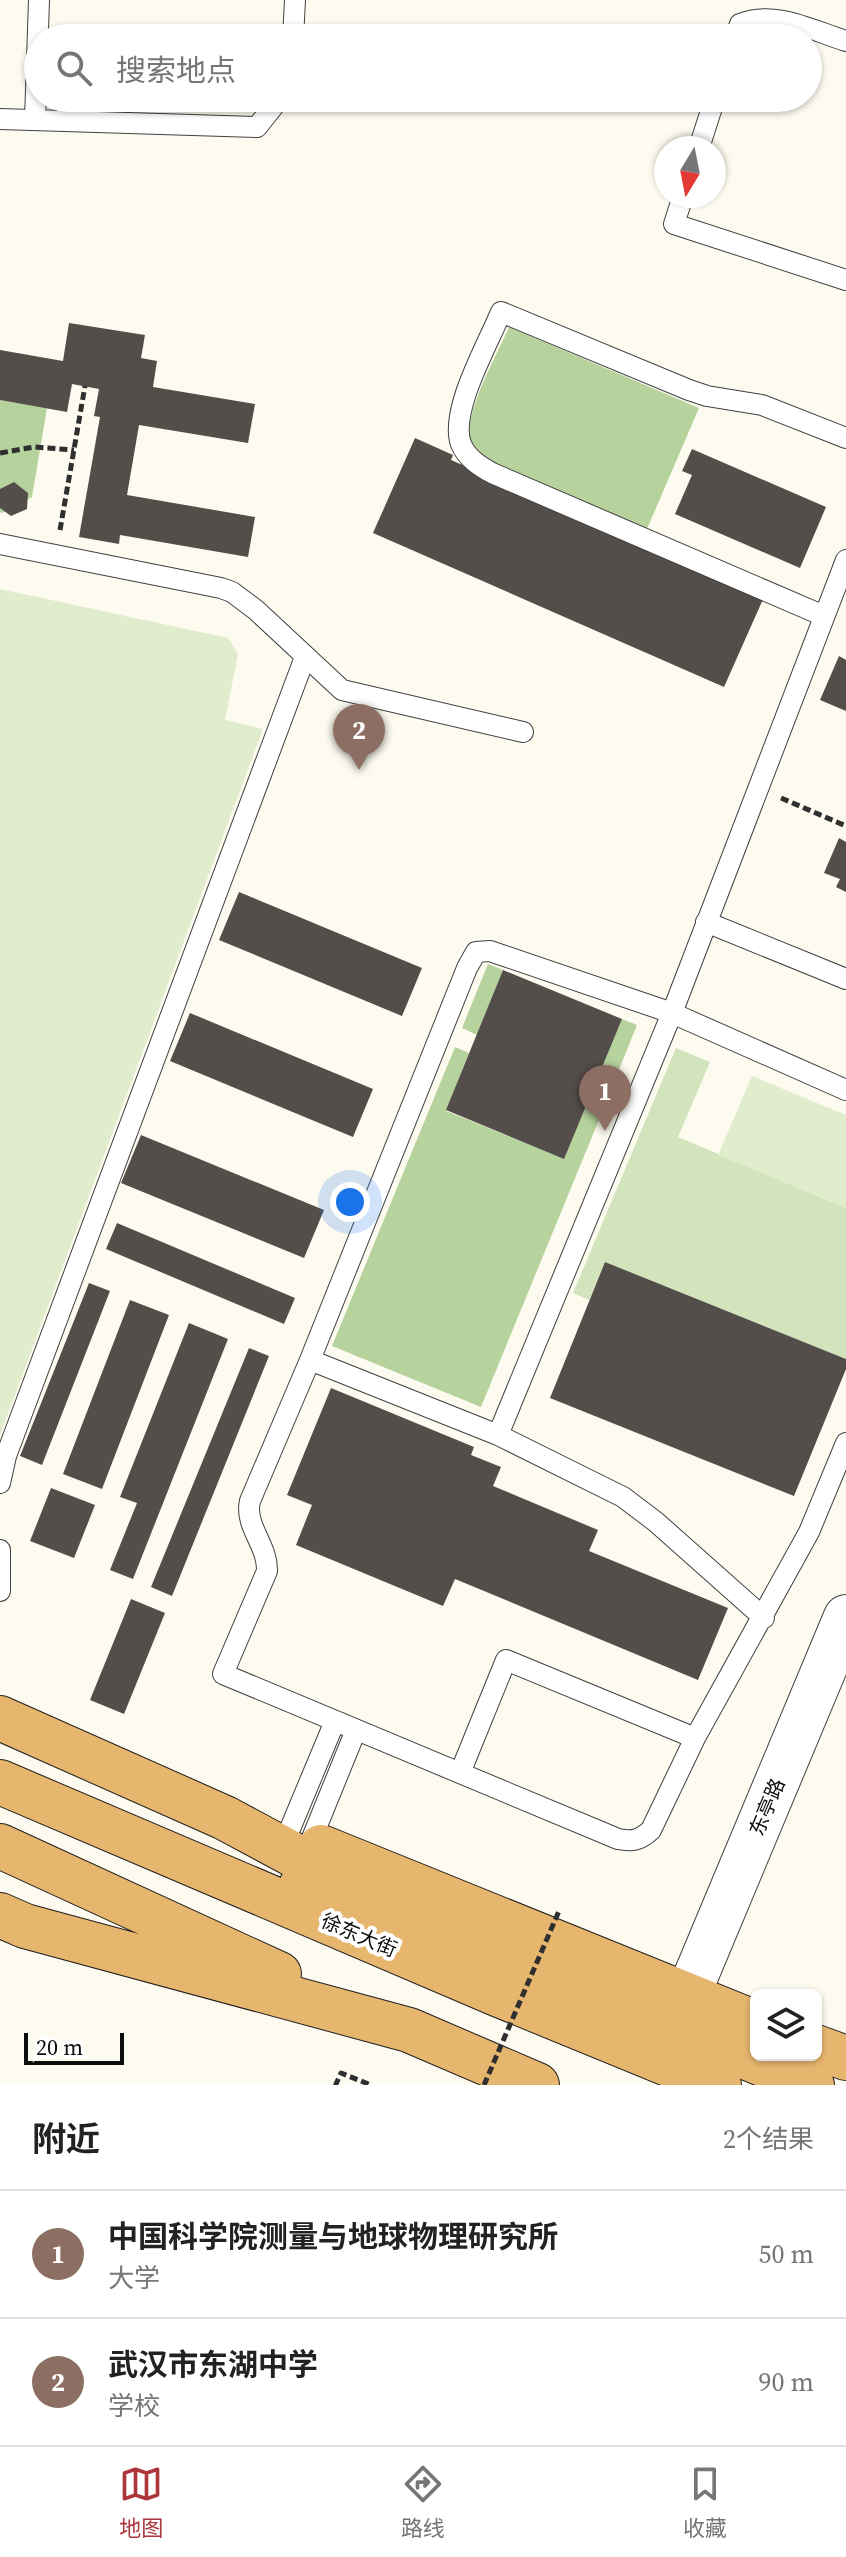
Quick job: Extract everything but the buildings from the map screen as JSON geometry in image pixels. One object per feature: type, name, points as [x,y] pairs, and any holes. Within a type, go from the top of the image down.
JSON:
[{"type":"highway","points":[[0,1718],[225,1818],[403,1913],[497,1994]]},
{"type":"highway","name":"徐东大街","points":[[0,1782],[719,2085]]},
{"type":"highway","points":[[225,1818],[299,1840],[674,2008],[812,2085]]},
{"type":"highway","points":[[0,1846],[299,1983],[537,2085]]},
{"type":"highway","points":[[150,1846],[403,1913],[674,2008],[750,2022]]},
{"type":"highway","points":[[0,1915],[25,1926],[409,2030]]},
{"type":"highway","points":[[822,2049],[846,2058]]},
{"type":"street","name":"东亭路","points":[[674,2008],[846,1617]]},
{"type":"lane","points":[[38,24],[39,0]]},
{"type":"lane","points":[[294,24],[295,0]]},
{"type":"lane","points":[[740,24],[755,18],[774,18],[793,24]]},
{"type":"lane","points":[[822,33],[846,41]]},
{"type":"lane","points":[[35,112],[35,120]]},
{"type":"lane","points":[[0,119],[257,127],[269,112]]},
{"type":"lane","points":[[703,136],[711,112]]},
{"type":"lane","points":[[679,208],[674,224],[846,280]]},
{"type":"lane","points":[[824,616],[492,473],[477,465],[467,454],[460,442],[459,428],[463,403],[501,312],[689,390],[762,405],[846,438]]},
{"type":"lane","points":[[0,544],[232,592],[256,610],[333,683],[353,694],[523,732]]},
{"type":"lane","points":[[498,1435],[672,1013],[846,560]]},
{"type":"lane","points":[[0,1483],[6,1456],[305,657]]},
{"type":"lane","points":[[706,922],[846,979]]},
{"type":"lane","points":[[846,1090],[672,1013],[490,951],[476,952],[250,1501],[247,1511],[265,1555],[267,1571],[223,1674],[630,1842],[641,1839],[651,1830],[695,1738],[809,1532],[846,1443]]},
{"type":"lane","points":[[310,1360],[498,1435],[623,1497],[656,1522],[764,1618]]},
{"type":"lane","points":[[0,1550],[0,1591]]},
{"type":"lane","points":[[460,1773],[506,1660],[695,1738]]},
{"type":"lane","points":[[299,1840],[335,1721]]},
{"type":"lane","points":[[299,1840],[356,1730]]},
{"type":"path","points":[[56,555],[85,386]]},
{"type":"path","points":[[0,453],[34,447],[74,450]]},
{"type":"path","points":[[757,788],[846,826]]},
{"type":"path","points":[[484,2085],[559,1911]]},
{"type":"path","points":[[338,2085],[341,2073],[371,2085]]},
{"type":"green space","points":[[509,327],[699,408],[647,529],[485,459],[474,448],[470,439],[472,414]]},
{"type":"green space","points":[[0,400],[47,408],[32,497],[2,513],[0,512]]},
{"type":"green space","points":[[0,589],[228,638],[238,654],[225,720],[263,729],[0,1435]]},
{"type":"green space","points":[[488,964],[503,970],[477,1035],[462,1028]]},
{"type":"green space","points":[[622,1019],[637,1025],[612,1087],[596,1080]]},
{"type":"green space","points":[[455,1047],[469,1053],[446,1111],[563,1158],[586,1103],[603,1110],[481,1407],[332,1346]]},
{"type":"green space","points":[[676,1048],[710,1062],[678,1137],[846,1208],[846,1359],[605,1262],[589,1300],[573,1293]]},
{"type":"green space","points":[[752,1076],[846,1115],[846,1208],[718,1155]]},
{"type":"place","name":"武汉市东湖中学","points":[[359,770]]},
{"type":"place","name":"中国科学院测量与地球物理研究所","points":[[605,1131]]}]
